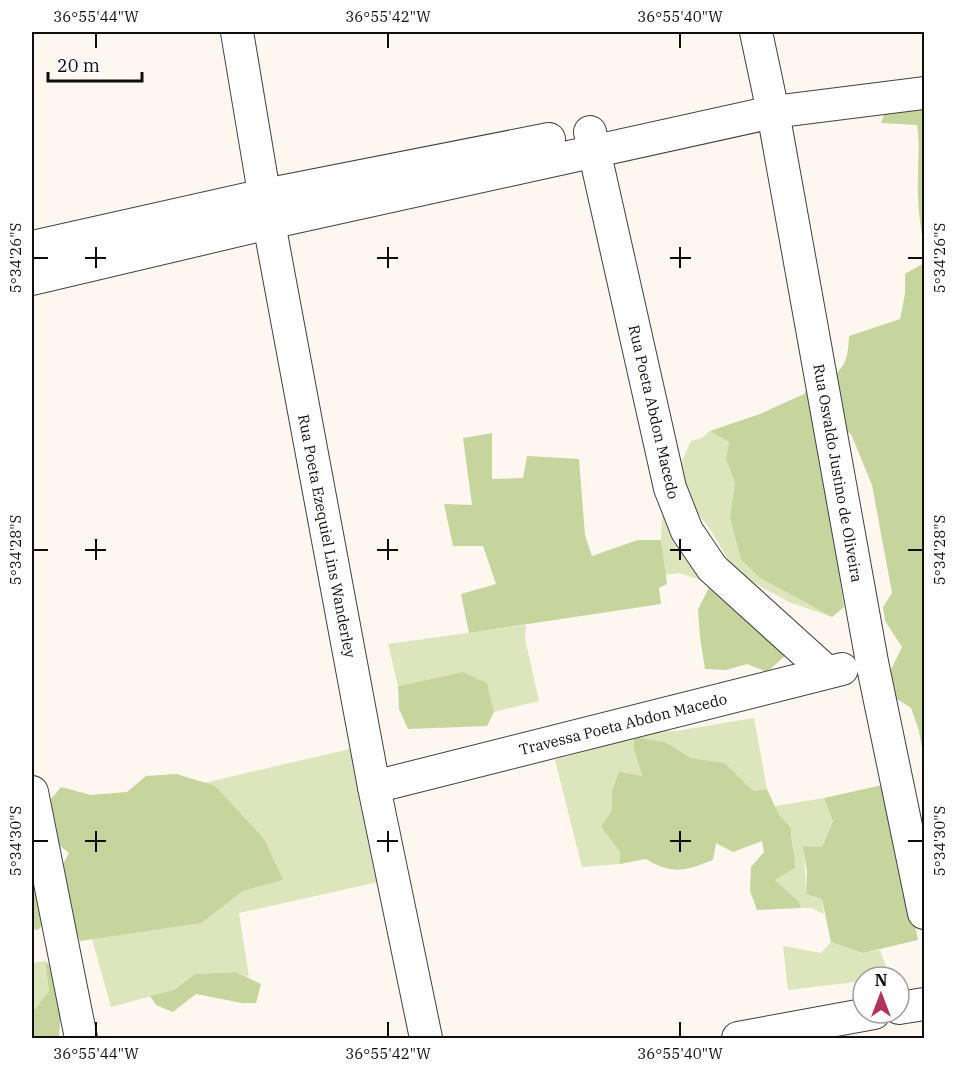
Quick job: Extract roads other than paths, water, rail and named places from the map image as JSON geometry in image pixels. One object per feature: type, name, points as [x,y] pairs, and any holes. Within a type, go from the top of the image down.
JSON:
[{"type":"street","name":"Rua Poeta Ezequiel Lins Wanderley","points":[[237,32],[267,209],[374,787],[426,1038]]},
{"type":"street","name":"Rua Osvaldo Justino de Oliveira","points":[[756,32],[771,103],[872,662],[924,913]]},
{"type":"street","points":[[32,247],[267,209],[924,72]]},
{"type":"street","points":[[771,103],[924,93]]},
{"type":"street","name":"Rua Poeta Abdon Macedo","points":[[593,141],[670,488],[687,531],[712,568],[827,672]]},
{"type":"street","points":[[32,279],[267,209]]},
{"type":"street","name":"Travessa Poeta Abdon Macedo","points":[[374,787],[872,662]]},
{"type":"street","points":[[32,792],[81,1038]]},
{"type":"street","points":[[738,1038],[851,1017]]}]
